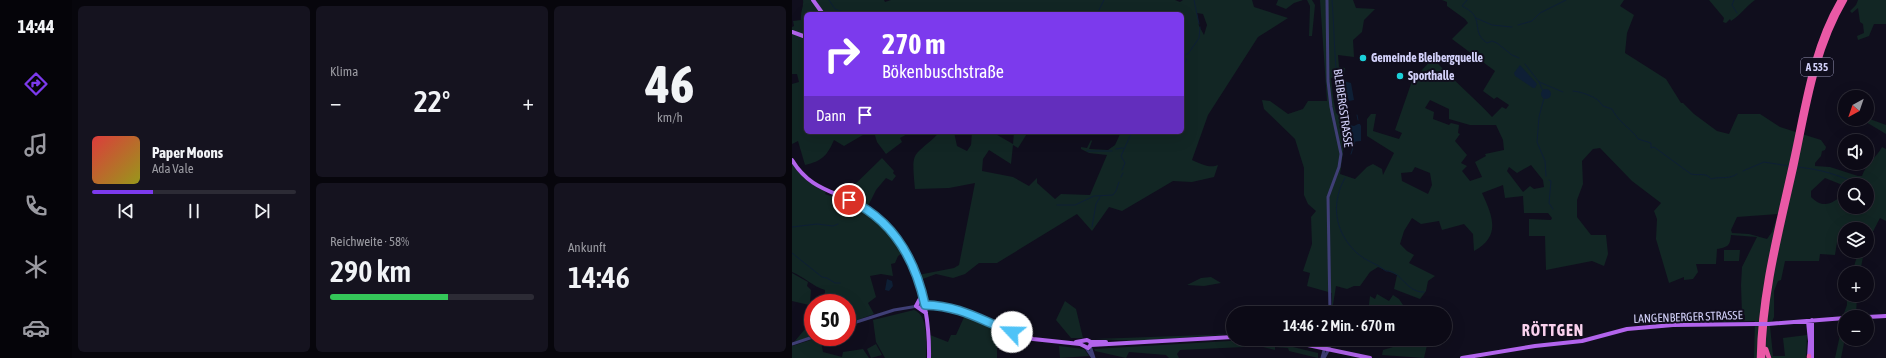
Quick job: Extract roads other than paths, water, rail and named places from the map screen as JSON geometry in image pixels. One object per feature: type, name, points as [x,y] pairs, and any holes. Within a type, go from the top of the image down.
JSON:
[{"type":"highway","name":"A 535","points":[[1758,358],[1766,286],[1818,47],[1840,0]]},
{"type":"highway","name":"A 535","points":[[1799,137],[1822,48],[1833,21],[1845,0]]},
{"type":"highway","name":"A 535","points":[[1763,358],[1763,341],[1768,292],[1786,197]]},
{"type":"highway","points":[[1763,341],[1769,358]]},
{"type":"main road","points":[[814,0],[822,12]]},
{"type":"main road","points":[[792,32],[804,37]]},
{"type":"main road","points":[[792,160],[801,173],[811,183],[864,207],[889,227],[906,253],[922,295],[925,305],[929,358]]},
{"type":"main road","points":[[922,295],[916,306],[926,314]]},
{"type":"main road","points":[[925,305],[935,305],[964,311],[1021,335],[1088,345],[1226,337]]},
{"type":"main road","points":[[926,314],[930,308],[935,305]]},
{"type":"main road","points":[[1874,317],[1886,316]]},
{"type":"main road","name":"LANGENBERGER STRASSE","points":[[1462,358],[1535,346],[1582,341],[1627,329],[1673,325],[1768,324],[1838,318]]},
{"type":"main road","points":[[1810,320],[1810,358]]},
{"type":"main road","points":[[1313,346],[1370,358]]},
{"type":"street","name":"BLEIBERGSTRASSE","points":[[1327,0],[1329,87],[1341,154],[1339,167],[1328,197],[1330,306]]},
{"type":"street","points":[[856,322],[886,312],[925,305]]},
{"type":"street","points":[[792,344],[804,340]]},
{"type":"street","points":[[1088,345],[1093,358]]},
{"type":"street","points":[[1323,358],[1328,346]]},
{"type":"water","points":[[1520,65],[1537,84],[1535,88],[1515,76],[1514,73]]},
{"type":"water","points":[[1344,81],[1351,83],[1354,100],[1349,101],[1348,98],[1344,99],[1341,94],[1337,95],[1335,84]]},
{"type":"water","points":[[1546,89],[1551,94],[1546,99],[1541,94]]},
{"type":"water","points":[[1358,124],[1361,126],[1361,141],[1349,142],[1346,128],[1349,125],[1354,126]]},
{"type":"water","points":[[887,279],[892,281],[893,286],[889,291],[885,290]]},
{"type":"waterway","points":[[829,0],[835,9],[843,12]]},
{"type":"waterway","points":[[1098,12],[1104,0]]},
{"type":"waterway","points":[[1194,0],[1199,24]]},
{"type":"waterway","points":[[1332,0],[1336,68],[1342,71],[1344,76]]},
{"type":"waterway","points":[[1467,0],[1462,6],[1474,15],[1479,33],[1483,40],[1487,43],[1492,41],[1497,43],[1512,55],[1519,58]]},
{"type":"waterway","points":[[1518,25],[1532,21],[1540,13],[1566,0]]},
{"type":"waterway","points":[[1734,0],[1732,5],[1737,13]]},
{"type":"waterway","points":[[1476,18],[1492,25],[1512,27]]},
{"type":"waterway","points":[[1184,55],[1188,54],[1199,38],[1200,27]]},
{"type":"waterway","points":[[1184,58],[1187,59],[1184,65]]},
{"type":"waterway","points":[[1525,64],[1539,82],[1563,92]]},
{"type":"waterway","points":[[1539,82],[1543,91]]},
{"type":"waterway","points":[[1573,91],[1591,96],[1599,101],[1603,106],[1612,109],[1618,118],[1638,139],[1651,143],[1651,148],[1654,147],[1691,174],[1705,175],[1711,179],[1731,177],[1737,174]]},
{"type":"waterway","points":[[1544,98],[1539,117],[1537,142],[1545,161],[1546,176]]},
{"type":"waterway","points":[[1357,115],[1358,120]]},
{"type":"waterway","points":[[1122,170],[1125,163],[1121,156],[1132,134]]},
{"type":"waterway","points":[[1351,154],[1355,141]]},
{"type":"waterway","points":[[1116,149],[1123,148]]},
{"type":"waterway","points":[[1087,151],[1112,151]]},
{"type":"waterway","points":[[1743,171],[1764,162],[1789,166]]},
{"type":"waterway","points":[[1797,167],[1814,169],[1845,178]]},
{"type":"waterway","points":[[1121,177],[1123,173]]},
{"type":"waterway","points":[[1345,178],[1340,188],[1336,208],[1340,227],[1350,245],[1364,258],[1386,271],[1396,274],[1408,286],[1424,292]]},
{"type":"waterway","points":[[1549,180],[1551,181],[1549,203],[1553,209]]},
{"type":"waterway","points":[[1057,205],[1075,205],[1094,196],[1113,195],[1119,182]]},
{"type":"waterway","points":[[1092,227],[1096,204],[1100,197]]},
{"type":"waterway","points":[[792,227],[817,224],[833,226],[838,224]]},
{"type":"waterway","points":[[792,253],[822,277],[835,283],[840,283]]},
{"type":"place","name":"Gemeinde Bleibergquelle","points":[[1363,58]]},
{"type":"place","name":"Sporthalle","points":[[1400,76]]},
{"type":"district","name":"RÖTTGEN","points":[[1553,330]]}]
